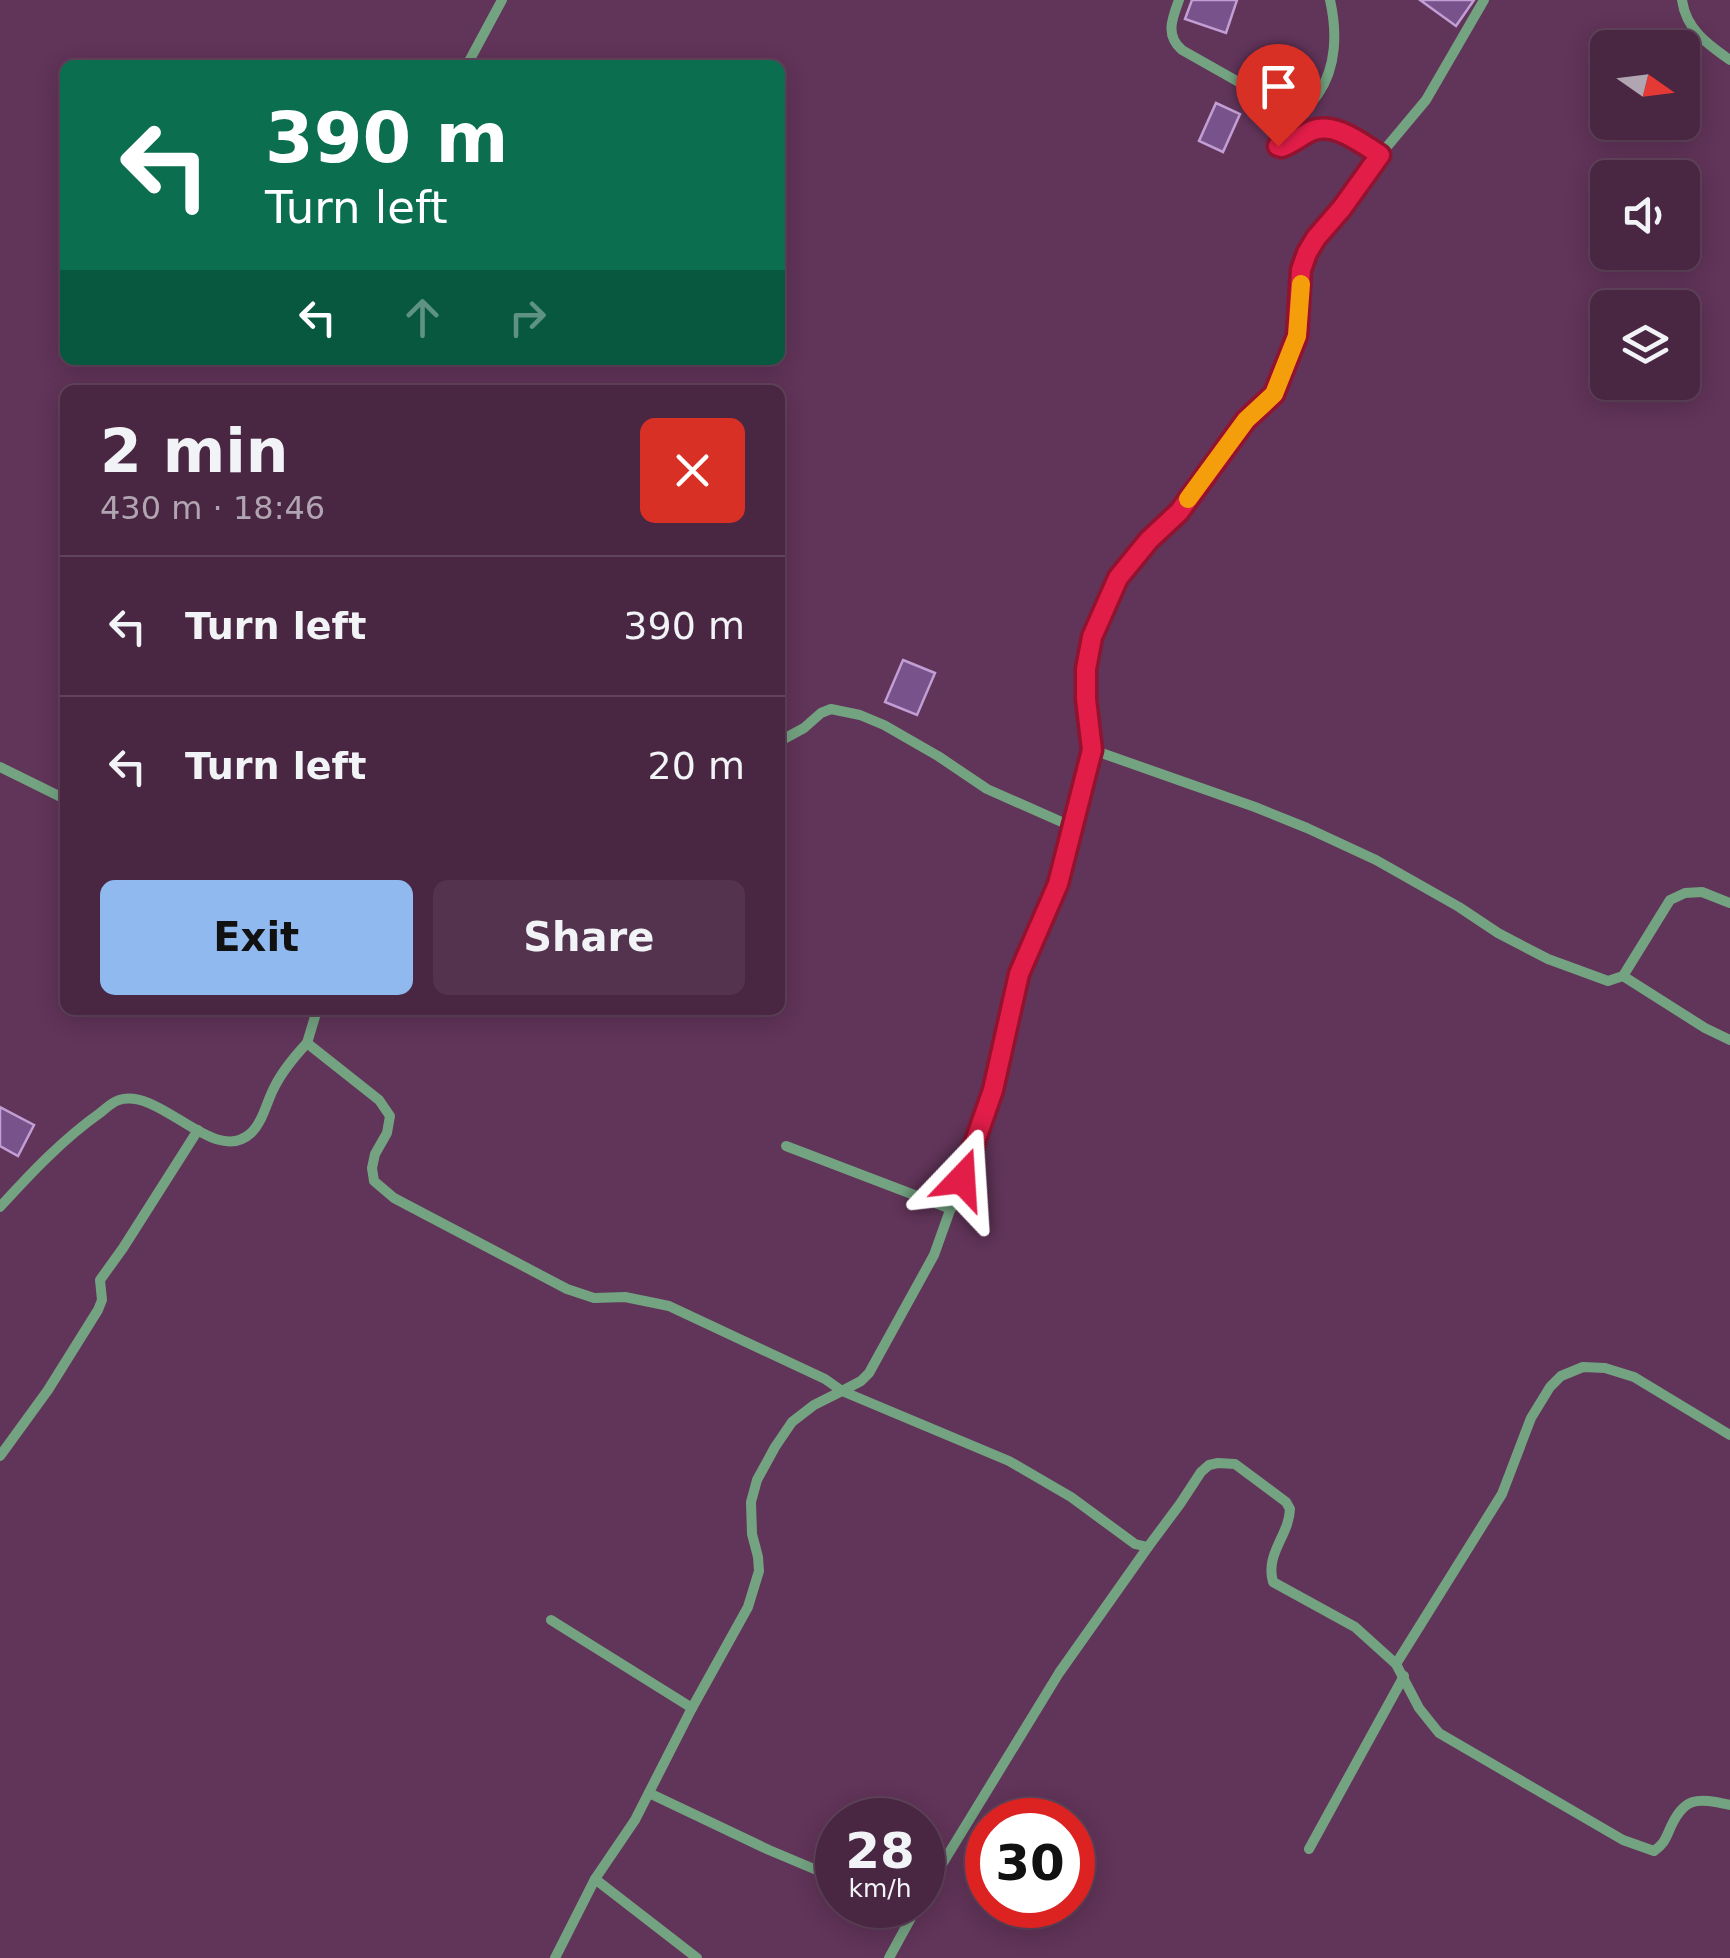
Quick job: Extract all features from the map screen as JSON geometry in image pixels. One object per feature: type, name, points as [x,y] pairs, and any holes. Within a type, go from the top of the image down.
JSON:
[{"type":"street","points":[[470,60],[502,0]]},
{"type":"street","points":[[1179,0],[1172,19],[1174,43],[1297,114]]},
{"type":"street","points":[[1330,0],[1335,36],[1332,62],[1318,93],[1278,137],[1278,146],[1326,127],[1380,155]]},
{"type":"street","points":[[555,1958],[596,1879],[635,1820],[748,1607],[756,1587],[758,1556],[752,1534],[752,1502],[757,1480],[792,1422],[869,1374],[934,1255],[993,1090],[1019,974],[1058,884],[1092,750],[1086,669],[1092,637],[1118,578],[1149,540],[1179,512],[1246,420],[1274,394],[1297,336],[1301,270],[1307,253],[1426,100],[1484,0]]},
{"type":"street","points":[[1682,0],[1692,28],[1730,60]]},
{"type":"street","points":[[785,738],[831,709],[860,714],[925,748],[988,789],[1072,828]]},
{"type":"street","points":[[1092,750],[1255,806],[1359,852],[1548,959],[1608,981],[1623,976],[1670,900],[1702,892],[1730,903]]},
{"type":"street","points":[[0,767],[60,797]]},
{"type":"street","points":[[1623,976],[1730,1040]]},
{"type":"street","points":[[0,1207],[86,1122],[117,1100],[134,1099],[220,1142],[233,1144],[251,1133],[278,1080],[307,1043],[315,1015]]},
{"type":"street","points":[[307,1043],[379,1100],[390,1116],[388,1133],[375,1154],[372,1168],[374,1182],[394,1198],[567,1289],[594,1298],[625,1297],[669,1306],[825,1379],[842,1391],[1009,1461],[1072,1498],[1136,1544],[1148,1547]]},
{"type":"street","points":[[0,1456],[88,1327],[102,1300],[100,1280],[198,1130]]},
{"type":"street","points":[[786,1146],[950,1208]]},
{"type":"street","points":[[1396,1664],[1502,1494],[1530,1418],[1561,1376],[1584,1367],[1605,1368],[1634,1377],[1730,1436]]},
{"type":"street","points":[[945,1859],[1059,1673],[1200,1472],[1218,1463],[1234,1464],[1290,1508],[1270,1563],[1273,1582],[1355,1628],[1396,1664],[1419,1708],[1439,1734],[1623,1840],[1646,1849],[1662,1845],[1678,1810],[1691,1801],[1730,1805]]},
{"type":"street","points":[[551,1620],[692,1708]]},
{"type":"street","points":[[1308,1849],[1404,1676]]},
{"type":"street","points":[[649,1793],[815,1869]]},
{"type":"street","points":[[596,1879],[696,1958]]},
{"type":"street","points":[[889,1958],[905,1928]]},
{"type":"building","points":[[1192,0],[1237,0],[1226,33],[1185,19]]},
{"type":"building","points":[[1420,0],[1474,0],[1456,26]]},
{"type":"building","points":[[1216,103],[1240,114],[1223,152],[1199,141]]},
{"type":"building","points":[[903,660],[935,673],[917,715],[885,702]]},
{"type":"building","points":[[0,1107],[34,1125],[18,1156],[0,1146]]},
{"type":"slow traffic","points":[[1188,499],[1246,420],[1274,394],[1297,336],[1301,284]]},
{"type":"route","points":[[962,1179],[993,1090],[1019,974],[1058,884],[1092,750],[1086,699],[1092,637],[1118,578],[1149,540],[1179,512],[1246,420],[1274,394],[1297,336],[1301,270],[1307,253],[1380,155],[1326,127],[1278,146]]}]
